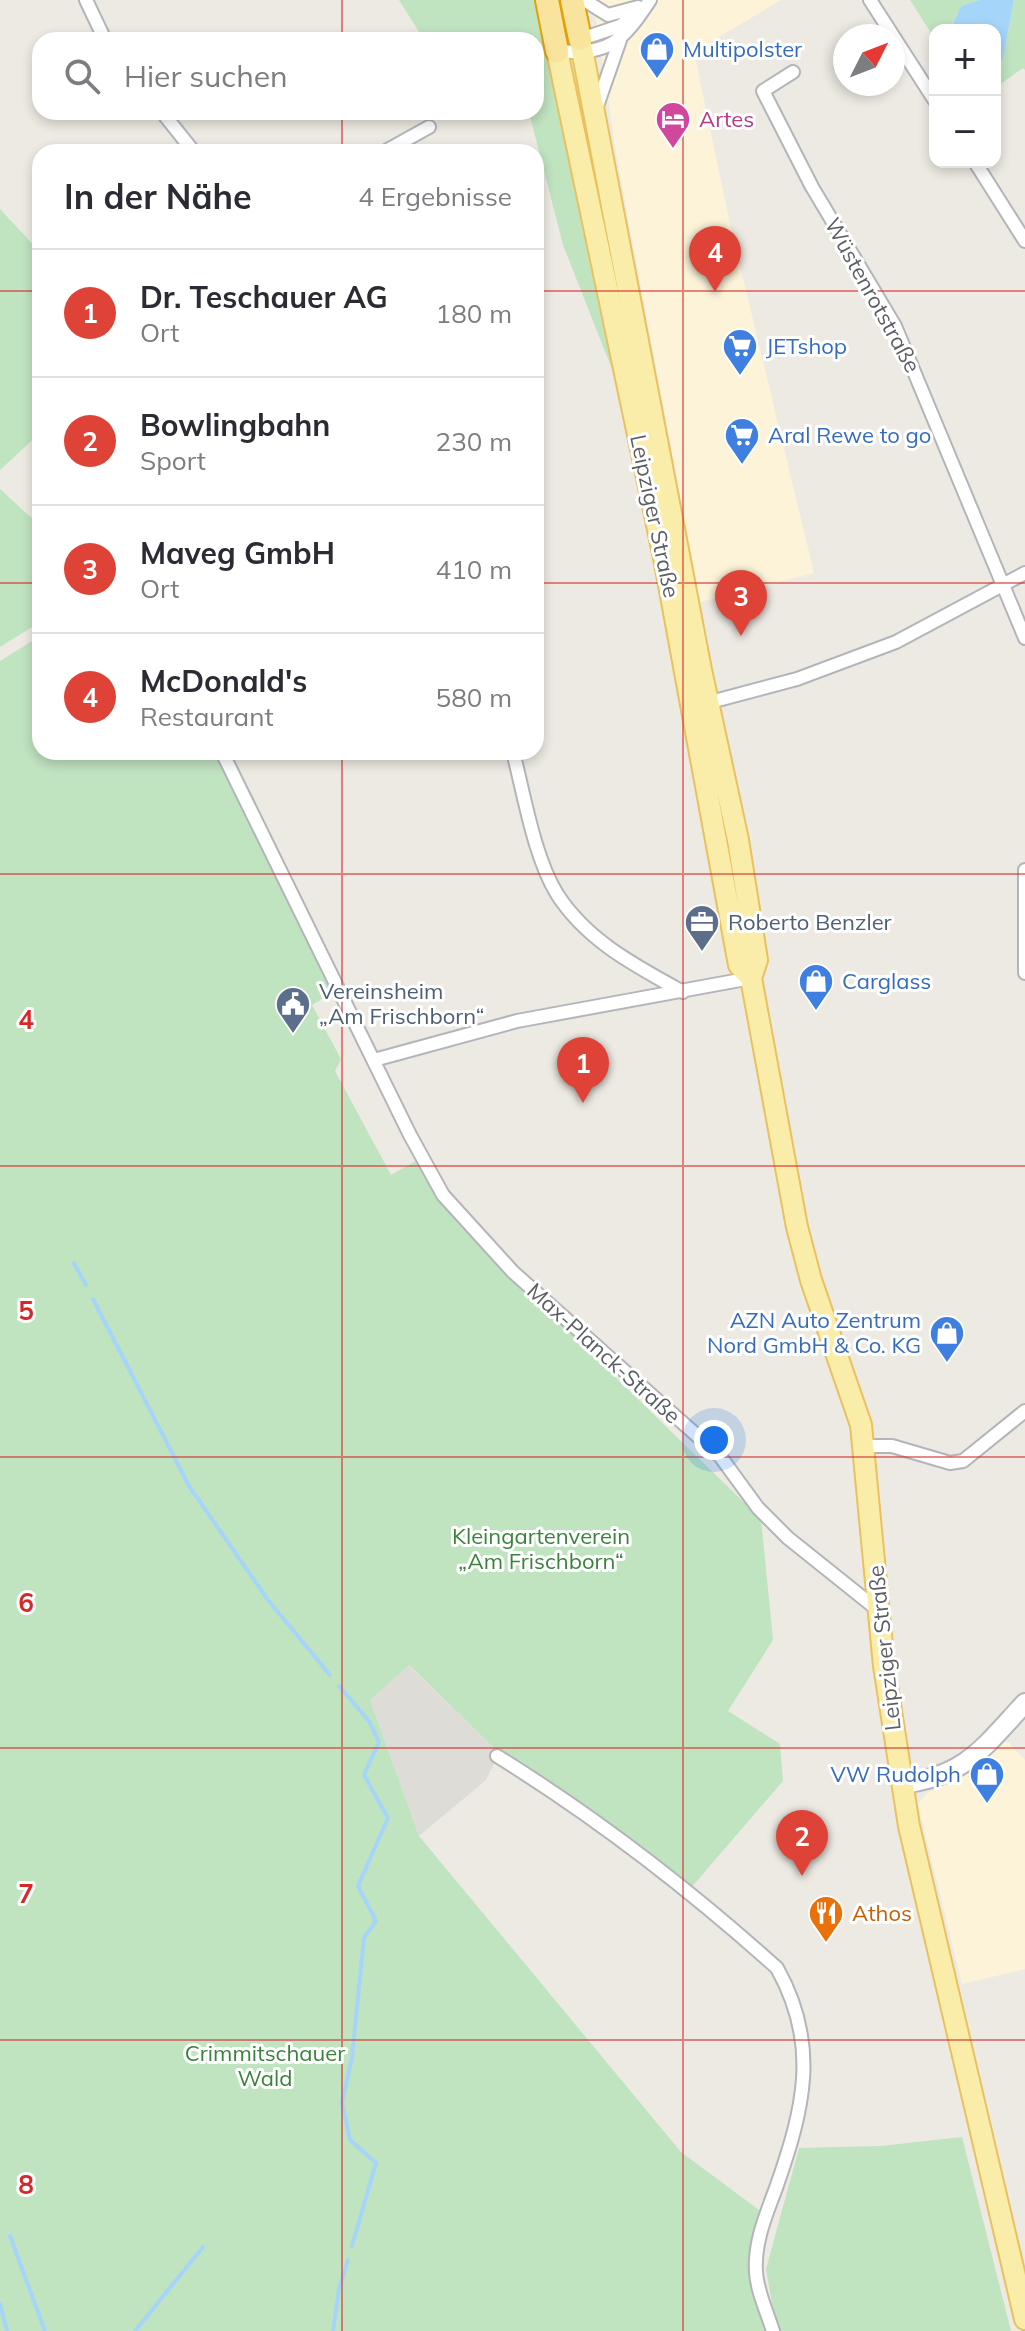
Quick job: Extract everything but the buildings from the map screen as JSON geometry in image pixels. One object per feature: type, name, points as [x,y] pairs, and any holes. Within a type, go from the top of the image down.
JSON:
[{"type":"highway","name":"Leipziger Straße","points":[[547,0],[557,51]]},
{"type":"highway","name":"Leipziger Straße","points":[[572,0],[581,46]]},
{"type":"main road","name":"Leipziger Straße","points":[[581,46],[700,704],[739,965],[751,978],[797,1227],[811,1280],[856,1405],[865,1446],[878,1610],[902,1784],[931,1925],[1025,2319]]},
{"type":"main road","name":"Leipziger Straße","points":[[557,51],[700,704]]},
{"type":"main road","points":[[902,1784],[934,1780],[957,1769],[1025,1703]]},
{"type":"street","points":[[86,0],[101,32]]},
{"type":"street","points":[[584,0],[608,15],[649,2]]},
{"type":"street","points":[[870,0],[932,96]]},
{"type":"street","points":[[581,46],[620,26],[649,2]]},
{"type":"street","points":[[595,112],[620,40],[649,2]]},
{"type":"street","points":[[557,51],[620,40]]},
{"type":"street","name":"Wüstenrotstraße","points":[[793,72],[763,91],[812,187],[895,326],[1025,638]]},
{"type":"street","points":[[168,120],[188,144]]},
{"type":"street","points":[[398,144],[429,127]]},
{"type":"street","points":[[979,168],[1025,241]]},
{"type":"street","points":[[700,704],[797,679],[896,642],[1025,573]]},
{"type":"street","name":"Max-Planck-Straße","points":[[226,760],[431,1175],[479,1236],[513,1272],[720,1456],[758,1508],[788,1538],[878,1610]]},
{"type":"street","points":[[515,760],[545,866],[556,892],[598,940],[683,992]]},
{"type":"street","points":[[1025,870],[1025,973]]},
{"type":"street","points":[[374,1060],[517,1021],[751,978]]},
{"type":"street","points":[[865,1446],[892,1446],[950,1463],[963,1461],[1025,1411]]},
{"type":"street","points":[[497,1756],[602,1823],[666,1874],[777,1968],[788,1988],[805,2044],[803,2083],[794,2124],[757,2246],[756,2274],[773,2331]]},
{"type":"shaded area","points":[[593,0],[781,0],[694,52],[730,224],[814,573],[700,602],[616,153]]},
{"type":"shaded area","points":[[408,1665],[499,1753],[486,1780],[419,1836],[370,1700]]},
{"type":"shaded area","points":[[1002,1736],[1025,1760],[1025,1969],[962,1984],[918,1804],[926,1794],[968,1771]]},
{"type":"green space","points":[[399,0],[535,0],[542,32],[419,32]]},
{"type":"green space","points":[[910,0],[979,0],[961,6],[952,24],[929,24],[929,30]]},
{"type":"green space","points":[[1014,0],[1025,0],[1025,70],[1023,68],[1001,84]]},
{"type":"green space","points":[[544,40],[625,402],[563,245],[544,171],[544,144],[537,144],[531,120],[544,120]]},
{"type":"green space","points":[[0,209],[32,243],[32,440],[0,470]]},
{"type":"green space","points":[[0,489],[32,519],[32,627],[0,647]]},
{"type":"green space","points":[[32,641],[32,760],[220,760],[296,909],[333,992],[312,1005],[341,1059],[335,1071],[391,1175],[416,1161],[463,1229],[761,1519],[773,1640],[728,1711],[780,1744],[783,1781],[690,1889],[499,1753],[409,1665],[370,1700],[419,1836],[681,2152],[763,2213],[754,2245],[768,2331],[0,2331],[0,661]]},
{"type":"green space","points":[[962,2137],[1011,2331],[780,2331],[766,2269],[799,2148],[881,2146]]},
{"type":"water","points":[[979,0],[1014,0],[1003,59],[1001,24],[953,24],[961,6]]},
{"type":"waterway","points":[[74,1263],[86,1285]]},
{"type":"waterway","points":[[93,1299],[189,1486],[268,1600],[330,1675]]},
{"type":"waterway","points":[[339,1686],[369,1721],[379,1742],[364,1775],[388,1818],[358,1886],[376,1921],[364,1938],[352,2057],[342,2103],[350,2140],[376,2163],[352,2246]]},
{"type":"waterway","points":[[10,2236],[45,2331]]},
{"type":"waterway","points":[[135,2331],[203,2247]]},
{"type":"waterway","points":[[333,2331],[339,2289],[348,2260]]},
{"type":"waterway","points":[[0,2304],[7,2331]]},
{"type":"place","name":"Multipolster","points":[[657,80]]},
{"type":"place","name":"Artes","points":[[673,150]]},
{"type":"place","name":"McDonald's","points":[[715,292]]},
{"type":"place","name":"JETshop","points":[[740,377]]},
{"type":"place","name":"Aral Rewe to go","points":[[742,466]]},
{"type":"place","name":"Maveg GmbH","points":[[741,636]]},
{"type":"place","name":"Roberto Benzler","points":[[702,953]]},
{"type":"place","name":"Carglass","points":[[816,1012]]},
{"type":"place","name":"Vereinsheim „Am Frischborn“","points":[[293,1035]]},
{"type":"place","name":"Dr. Teschauer AG","points":[[583,1103]]},
{"type":"place","name":"AZN Auto Zentrum Nord GmbH & Co. KG","points":[[947,1364]]},
{"type":"place","name":"VW Rudolph","points":[[987,1805]]},
{"type":"place","name":"Bowlingbahn","points":[[802,1876]]},
{"type":"place","name":"Athos","points":[[826,1944]]},
{"type":"park label","name":"Kleingartenverein „Am Frischborn“","points":[[541,1548]]},
{"type":"park label","name":"Crimmitschauer Wald","points":[[265,2066]]}]
